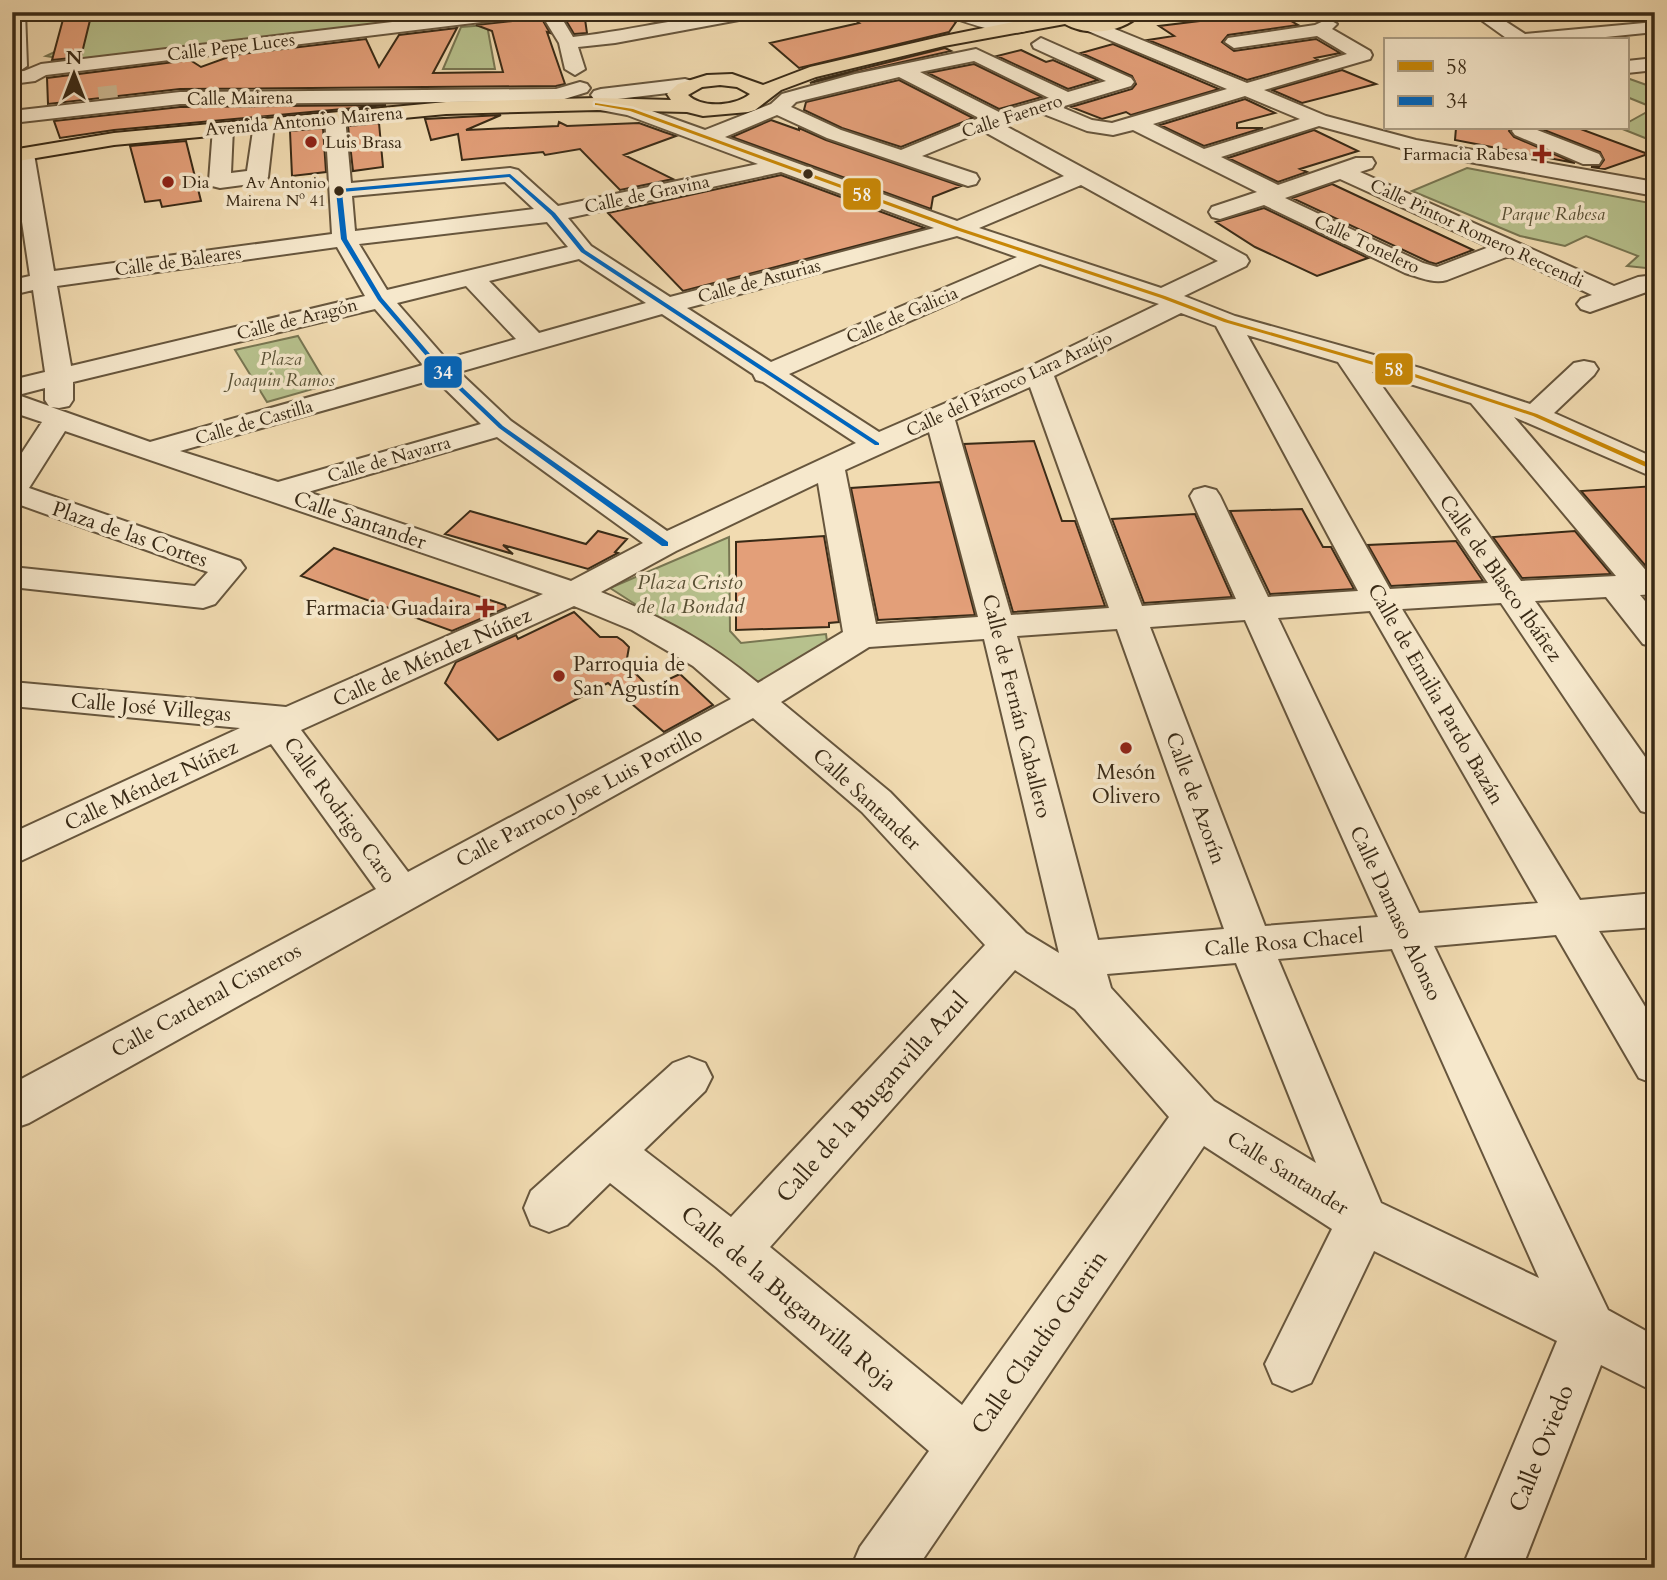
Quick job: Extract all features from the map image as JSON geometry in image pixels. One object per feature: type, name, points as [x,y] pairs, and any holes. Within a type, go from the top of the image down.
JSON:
[{"type":"main road","points":[[997,32],[1025,26],[1099,19]]},
{"type":"main road","points":[[688,99],[716,80],[743,81],[810,73],[944,41],[1099,19]]},
{"type":"main road","points":[[688,99],[748,106],[775,86],[810,73]]},
{"type":"main road","points":[[743,81],[755,86],[762,94]]},
{"type":"main road","name":"Avenida Antonio Mairena","points":[[18,155],[114,139],[335,117],[421,103],[597,104],[688,99]]},
{"type":"street","points":[[16,12],[20,116]]},
{"type":"street","name":"Calle Pepe Luces","points":[[18,56],[34,75],[41,70],[522,12]]},
{"type":"street","points":[[549,12],[568,43],[584,94],[688,99],[706,137]]},
{"type":"street","points":[[568,43],[615,38],[755,12]]},
{"type":"street","points":[[1479,12],[1519,38]]},
{"type":"street","points":[[961,15],[993,25],[1025,26]]},
{"type":"street","points":[[944,41],[963,35],[972,28],[961,15]]},
{"type":"street","points":[[1099,19],[1224,82],[1247,88],[1319,120],[1415,146],[1655,187]]},
{"type":"street","points":[[1040,105],[1087,125],[1114,129],[1363,55],[1326,25]]},
{"type":"street","points":[[1326,25],[1384,57]]},
{"type":"street","points":[[1234,42],[1326,25],[1362,30]]},
{"type":"street","points":[[1542,38],[1655,27]]},
{"type":"street","name":"Calle Faenero","points":[[902,156],[990,121],[1124,82],[1041,44]]},
{"type":"street","points":[[180,98],[220,48]]},
{"type":"street","points":[[706,137],[778,108],[789,98],[855,80],[905,72],[976,55],[1065,98]]},
{"type":"street","points":[[107,62],[110,97]]},
{"type":"street","points":[[1628,68],[1655,64]]},
{"type":"street","points":[[905,72],[964,103],[1082,176]]},
{"type":"street","name":"Calle Mairena","points":[[20,116],[110,97],[421,103],[558,95],[580,88]]},
{"type":"street","points":[[597,104],[631,110],[958,229],[1226,321],[1347,355],[1535,415],[1655,469]]},
{"type":"street","points":[[778,108],[834,134],[968,179]]},
{"type":"street","points":[[335,117],[344,239],[380,299],[440,369],[501,427],[665,544]]},
{"type":"street","points":[[1202,156],[1319,120]]},
{"type":"street","name":"Calle Tonelero","points":[[1133,122],[1414,268],[1438,275],[1509,248]]},
{"type":"street","points":[[223,128],[220,181],[257,177],[264,124]]},
{"type":"street","points":[[1362,132],[1384,125]]},
{"type":"street","points":[[1456,152],[1514,133],[1655,187]]},
{"type":"street","points":[[1220,212],[1415,146]]},
{"type":"street","points":[[12,491],[58,420],[59,376],[18,155]]},
{"type":"street","name":"Calle de Gravina","points":[[344,239],[471,255],[553,214],[783,165]]},
{"type":"street","name":"Calle Pintor Romero Reccendi","points":[[1341,171],[1613,295]]},
{"type":"street","points":[[339,191],[510,175],[553,214],[583,251],[766,374],[877,444]]},
{"type":"street","name":"Calle de Asturias","points":[[440,369],[664,306],[958,229],[1082,176]]},
{"type":"street","name":"Calle del Párroco Lara Araújo","points":[[574,593],[665,544],[877,444],[1039,373],[1237,261],[1082,176]]},
{"type":"street","name":"Calle de Baleares","points":[[12,288],[43,280],[344,239]]},
{"type":"street","name":"Calle de Aragón","points":[[12,388],[380,299],[471,255],[583,251]]},
{"type":"street","points":[[471,255],[534,343]]},
{"type":"street","name":"Calle de Galicia","points":[[766,374],[1039,256]]},
{"type":"street","points":[[1482,258],[1581,304],[1594,304],[1647,282],[1655,282]]},
{"type":"street","name":"Calle de Emilia Pardo Bazán","points":[[1226,321],[1380,600],[1655,1064]]},
{"type":"street","name":"Calle de Blasco Ibáñez","points":[[1347,355],[1655,801]]},
{"type":"street","name":"Calle de Castilla","points":[[149,452],[440,369]]},
{"type":"street","points":[[1535,415],[1584,369]]},
{"type":"street","name":"Calle de Azorín","points":[[1039,373],[1251,946],[1363,1220]]},
{"type":"street","points":[[1480,397],[1637,585],[1655,636]]},
{"type":"street","name":"Calle Santander","points":[[12,402],[149,452],[277,492],[574,593],[644,622],[705,658],[876,802],[1011,945],[1086,977],[1198,1116],[1363,1220],[1589,1329],[1655,1365]]},
{"type":"street","name":"Calle de Fernán Caballero","points":[[940,418],[998,627],[1086,977]]},
{"type":"street","name":"Calle de Navarra","points":[[277,492],[501,427]]},
{"type":"street","points":[[830,468],[861,636],[1637,585]]},
{"type":"street","name":"Plaza de las Cortes","points":[[12,491],[229,568],[203,597],[12,577]]},
{"type":"street","name":"Calle Damaso Alonso","points":[[1205,496],[1589,1329]]},
{"type":"street","name":"Calle de Méndez Núñez","points":[[284,723],[574,593]]},
{"type":"street","name":"Calle Parroco Jose Luis Portillo","points":[[401,893],[758,700],[861,636]]},
{"type":"street","name":"Calle José Villegas","points":[[19,697],[284,723]]},
{"type":"street","name":"Calle Méndez Núñez","points":[[12,850],[284,723]]},
{"type":"street","name":"Calle Rodrigo Caro","points":[[284,723],[401,893]]},
{"type":"street","name":"Calle Cardenal Cisneros","points":[[12,1108],[401,893]]},
{"type":"street","name":"Calle Rosa Chacel","points":[[1086,977],[1251,946],[1403,930],[1655,910]]},
{"type":"street","name":"Calle de la Buganvilla Azul","points":[[734,1250],[1011,945]]},
{"type":"street","points":[[549,1208],[689,1077]]},
{"type":"street","name":"Calle Claudio Guerin","points":[[881,1568],[1198,1116]]},
{"type":"street","name":"Calle de la Buganvilla Roja","points":[[610,1153],[734,1250],[967,1446]]},
{"type":"street","points":[[1292,1364],[1363,1220]]},
{"type":"street","name":"Calle Oviedo","points":[[1492,1568],[1589,1329]]},
{"type":"green space","points":[[92,12],[443,12],[452,16],[76,61],[46,56],[59,50]]},
{"type":"green space","points":[[487,25],[495,69],[443,69],[461,27]]},
{"type":"green space","points":[[1628,78],[1655,88],[1655,142],[1625,130],[1628,130],[1628,122],[1654,108],[1628,97]]},
{"type":"green space","name":"Parque Rabesa","points":[[1467,168],[1655,204],[1655,269],[1627,266],[1638,256],[1586,236],[1565,246],[1520,236],[1412,191]]},
{"type":"green space","name":"Plaza Joaquin Ramos","points":[[298,336],[327,385],[267,402],[235,350]]},
{"type":"green space","name":"Plaza Cristo de la Bondad","points":[[729,537],[730,631],[741,643],[826,634],[828,648],[758,683],[610,588]]},
{"type":"building","points":[[65,12],[92,12],[81,57],[52,60]]},
{"type":"building","points":[[538,12],[550,33],[547,32],[565,84],[180,89],[48,104],[47,78],[190,60],[201,67],[234,55],[366,39],[379,67],[399,35],[457,28],[433,73],[503,72],[492,31],[476,25],[522,20]]},
{"type":"building","points":[[561,12],[584,12],[587,33],[574,34]]},
{"type":"building","points":[[841,12],[943,12],[947,18],[956,22],[949,32],[799,68],[770,43],[859,23]]},
{"type":"building","points":[[1275,12],[1298,25],[1228,35],[1222,42],[1234,51],[1316,39],[1340,53],[1315,58],[1318,60],[1247,80],[1148,40],[1174,36],[1159,26]]},
{"type":"building","points":[[1113,44],[1219,89],[1131,115],[1126,112],[1102,119],[1071,107],[1132,89],[1136,84],[1132,76],[1081,53]]},
{"type":"building","points":[[945,48],[951,51],[810,83],[817,80]]},
{"type":"building","points":[[1021,50],[1046,62],[1053,60],[1098,80],[1068,89],[997,56]]},
{"type":"building","points":[[974,64],[1042,97],[999,109],[928,73]]},
{"type":"building","points":[[1342,70],[1376,84],[1302,103],[1272,90]]},
{"type":"building","points":[[899,80],[973,118],[901,147],[842,128],[804,110],[806,102]]},
{"type":"building","points":[[1245,99],[1275,113],[1237,123],[1237,128],[1263,128],[1204,146],[1160,125]]},
{"type":"building","points":[[386,105],[114,130],[60,138],[54,121],[180,107]]},
{"type":"building","points":[[501,115],[466,130],[558,126],[559,122],[567,126],[639,123],[676,136],[624,155],[673,179],[620,190],[580,149],[545,155],[543,152],[462,160],[458,134],[431,140],[425,119]]},
{"type":"building","points":[[771,120],[961,186],[933,197],[931,209],[732,137]]},
{"type":"building","points":[[379,123],[383,167],[353,171],[348,126]]},
{"type":"building","points":[[323,128],[326,172],[292,176],[290,131]]},
{"type":"building","points":[[1314,130],[1358,151],[1300,169],[1307,172],[1278,182],[1228,158]]},
{"type":"building","points":[[1456,130],[1510,130],[1514,137],[1575,163],[1455,140]]},
{"type":"building","points":[[1544,130],[1583,130],[1648,154],[1605,169],[1591,167],[1599,167],[1604,160],[1600,152]]},
{"type":"building","name":"Dia","points":[[186,141],[201,201],[162,207],[160,200],[145,202],[130,146]]},
{"type":"building","points":[[781,175],[925,228],[683,291],[608,213]]},
{"type":"building","points":[[1332,184],[1473,250],[1436,264],[1429,262],[1292,198]]},
{"type":"building","points":[[1264,208],[1368,258],[1317,276],[1255,247],[1216,222]]},
{"type":"building","points":[[1034,441],[1062,521],[1075,521],[1105,606],[1013,612],[964,444]]},
{"type":"building","points":[[940,482],[975,615],[878,620],[851,488]]},
{"type":"building","points":[[1655,486],[1655,571],[1650,571],[1581,491]]},
{"type":"building","points":[[1302,509],[1323,547],[1331,547],[1354,589],[1270,594],[1230,511]]},
{"type":"building","points":[[470,511],[586,544],[598,531],[627,539],[615,552],[618,553],[588,569],[503,545],[513,554],[445,534]]},
{"type":"building","points":[[1195,514],[1232,597],[1144,603],[1112,519]]},
{"type":"building","points":[[1575,531],[1611,574],[1522,578],[1493,537]]},
{"type":"building","points":[[824,536],[839,622],[829,623],[829,627],[736,630],[736,542]]},
{"type":"building","points":[[1456,541],[1483,581],[1391,586],[1368,545]]},
{"type":"building","points":[[334,548],[505,605],[506,608],[452,631],[301,576]]},
{"type":"building","name":"Parroquia de San Agustín","points":[[574,612],[600,637],[617,637],[629,647],[626,664],[650,688],[680,674],[713,705],[664,732],[608,683],[498,740],[445,683],[456,662],[516,635],[518,639]]},
{"type":"tunnel","points":[[107,86],[109,103]]},
{"type":"transit line","name":"58","points":[[597,104],[631,110],[958,229],[1163,297],[1226,321],[1410,374],[1535,415],[1655,469]]},
{"type":"transit line","name":"34","points":[[665,544],[501,427],[440,369],[380,299],[344,239],[339,191],[510,175],[553,214],[583,251],[877,444]]},
{"type":"place","name":"Luis Brasa","points":[[311,142]]},
{"type":"place","name":"Farmacia Rabesa","points":[[1542,154]]},
{"type":"place","name":"Dia","points":[[168,182]]},
{"type":"place","name":"Av Antonio Mairena Nº 41","points":[[339,191]]},
{"type":"place","name":"Farmacia Guadaira","points":[[485,608]]},
{"type":"place","name":"Parroquia de San Agustín","points":[[559,676]]},
{"type":"place","name":"Mesón Olivero","points":[[1126,748]]}]
